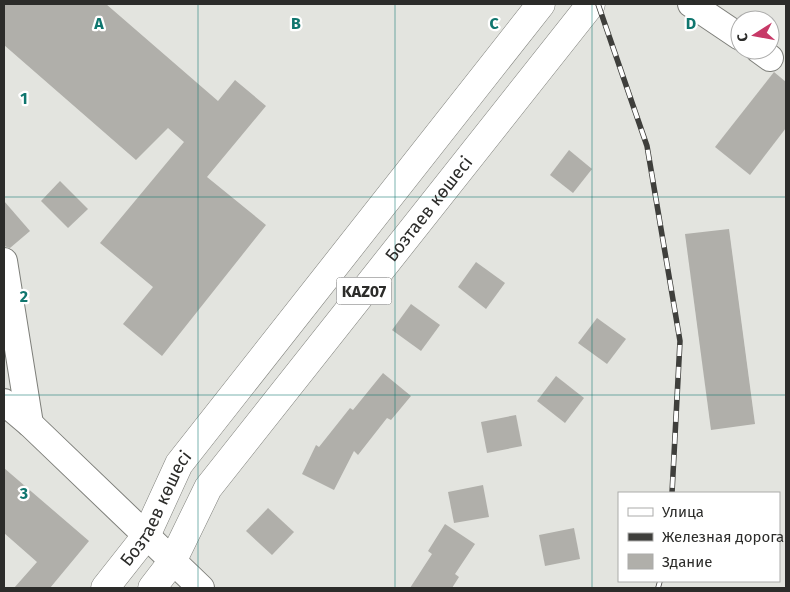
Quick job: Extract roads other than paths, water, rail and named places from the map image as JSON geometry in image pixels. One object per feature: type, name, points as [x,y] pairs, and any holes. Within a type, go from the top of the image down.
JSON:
[{"type":"highway","name":"Бозтаев көшесі","points":[[105,588],[146,536],[179,464],[540,4]]},
{"type":"highway","name":"Бозтаев көшесі","points":[[152,588],[172,562],[208,488],[591,4]]},
{"type":"street","points":[[691,4],[730,30]]},
{"type":"street","points":[[4,261],[30,424]]},
{"type":"street","points":[[4,402],[30,424],[172,562],[202,588]]},
{"type":"railway","points":[[598,4],[647,146],[680,341],[672,492]]},
{"type":"railway","points":[[658,588],[660,582]]}]
